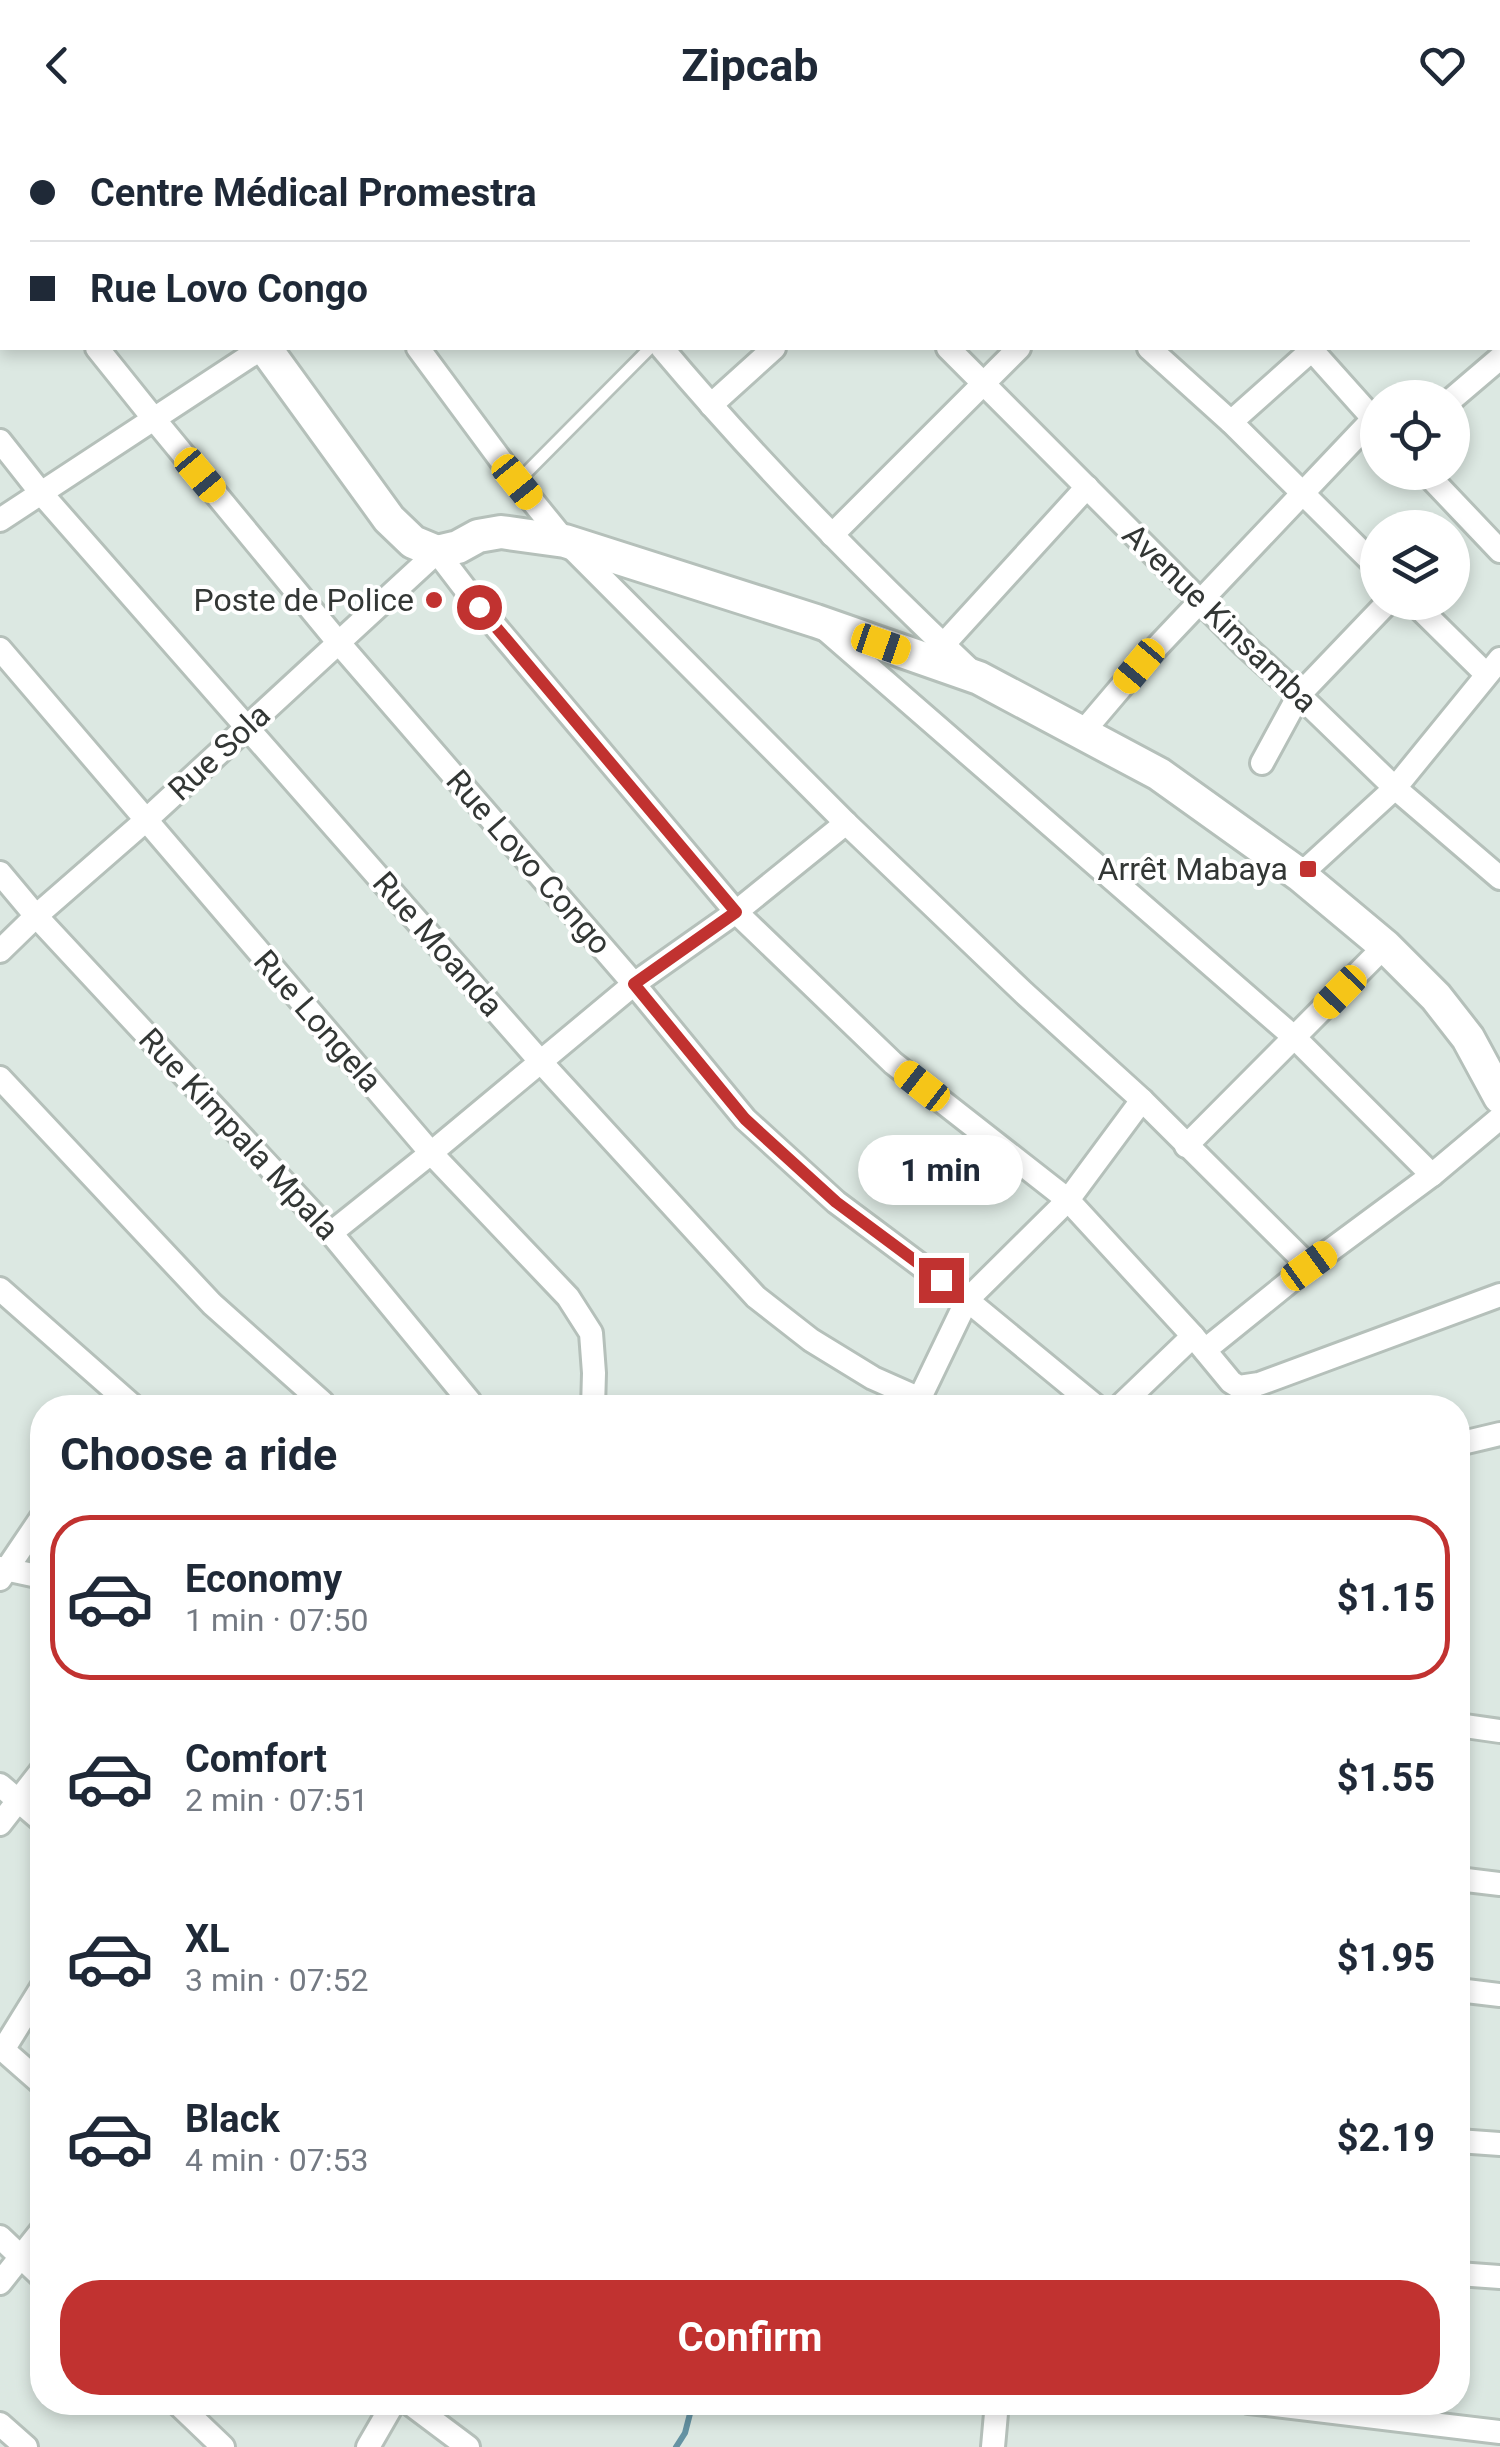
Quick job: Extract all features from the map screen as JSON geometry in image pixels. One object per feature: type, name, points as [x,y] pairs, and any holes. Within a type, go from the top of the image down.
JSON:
[{"type":"street","name":"Rue Lovo Congo","points":[[100,350],[338,642],[634,984],[745,1119],[836,1202],[967,1300],[1082,1395]]},
{"type":"street","points":[[0,520],[260,350]]},
{"type":"street","points":[[264,350],[389,519],[413,542],[437,552],[736,912],[892,1063],[1068,1200],[1232,1382],[1248,1387],[1500,1295]]},
{"type":"street","points":[[419,350],[565,541],[846,823],[1142,1100],[1309,1266]]},
{"type":"street","points":[[664,350],[832,535],[978,678]]},
{"type":"street","points":[[711,406],[772,350]]},
{"type":"street","name":"Avenue Kinsamba","points":[[950,350],[1245,646],[1395,788],[1500,878]]},
{"type":"street","points":[[832,535],[1017,350]]},
{"type":"street","points":[[1151,350],[1231,422],[1360,550]]},
{"type":"street","points":[[1231,422],[1310,350]]},
{"type":"street","points":[[1314,350],[1360,404]]},
{"type":"street","points":[[1470,384],[1500,358]]},
{"type":"street","points":[[1082,732],[1200,601],[1360,436]]},
{"type":"street","name":"Rue Moanda","points":[[0,441],[41,493],[540,1061],[756,1297],[811,1340],[902,1395]]},
{"type":"street","points":[[943,645],[1087,488]]},
{"type":"street","points":[[1470,528],[1497,541]]},
{"type":"street","points":[[437,552],[478,536],[501,532],[565,541],[816,621],[978,678],[1159,774],[1300,875],[1385,946],[1436,996],[1468,1038],[1500,1098]]},
{"type":"street","name":"Rue Sola","points":[[0,950],[437,552]]},
{"type":"street","points":[[1262,763],[1300,695],[1371,620]]},
{"type":"street","points":[[1300,875],[1395,788],[1493,666],[1436,620]]},
{"type":"street","points":[[816,621],[1295,1038],[1432,1176]]},
{"type":"street","name":"Rue Longela","points":[[0,649],[432,1153],[568,1297],[590,1333],[593,1395]]},
{"type":"street","points":[[331,1232],[634,984],[736,912],[846,823]]},
{"type":"street","name":"Rue Kimpala Mpala","points":[[0,873],[331,1232],[464,1395]]},
{"type":"street","points":[[1186,1146],[1385,946]]},
{"type":"street","points":[[0,1078],[212,1304],[314,1395]]},
{"type":"street","points":[[920,1395],[967,1300],[1068,1200],[1142,1100]]},
{"type":"street","points":[[1134,1395],[1198,1343],[1432,1176],[1500,1118]]},
{"type":"street","points":[[0,1289],[116,1395]]},
{"type":"street","points":[[1470,1441],[1500,1434]]},
{"type":"street","points":[[30,1533],[2,1572],[30,1576]]},
{"type":"street","points":[[1470,1727],[1500,1731]]},
{"type":"street","points":[[0,1785],[30,1811]]},
{"type":"street","points":[[0,1824],[30,1787]]},
{"type":"street","points":[[1470,1880],[1500,1884]]},
{"type":"street","points":[[1470,1991],[1500,1995]]},
{"type":"street","points":[[30,2005],[2,2048],[30,2073]]},
{"type":"street","points":[[1470,2142],[1500,2144]]},
{"type":"street","points":[[0,2237],[30,2265]]},
{"type":"street","points":[[0,2282],[30,2246]]},
{"type":"street","points":[[1470,2275],[1500,2276]]},
{"type":"street","points":[[190,2415],[224,2447]]},
{"type":"street","points":[[368,2447],[386,2415]]},
{"type":"street","points":[[425,2415],[468,2447]]},
{"type":"street","points":[[993,2447],[996,2415]]},
{"type":"street","points":[[1358,2415],[1500,2432]]},
{"type":"street","points":[[0,2424],[26,2447]]},
{"type":"lane","points":[[517,482],[648,350]]},
{"type":"waterway","points":[[676,2447],[690,2415]]},
{"type":"place","name":"Poste de Police","points":[[434,600]]},
{"type":"place","name":"Arrêt Mabaya","points":[[1308,869]]},
{"type":"route","points":[[479,607],[736,912],[634,984],[745,1119],[836,1202],[941,1280]]}]
